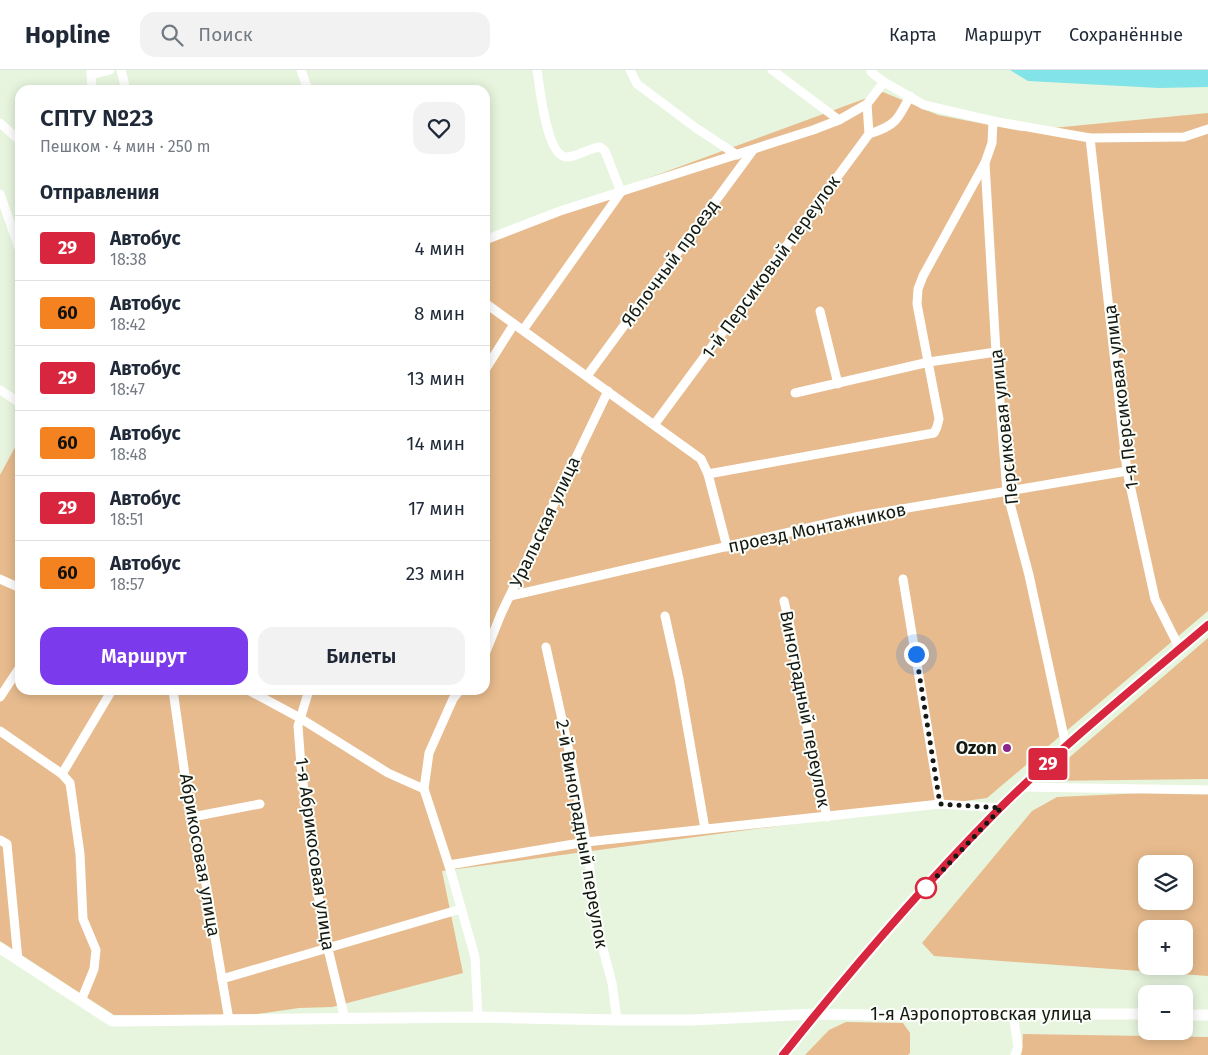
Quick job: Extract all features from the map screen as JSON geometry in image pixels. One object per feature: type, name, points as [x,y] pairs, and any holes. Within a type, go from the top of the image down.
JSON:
[{"type":"main road","points":[[783,1055],[816,1014],[924,890],[1001,808],[1066,746],[1208,625]]},
{"type":"street","points":[[92,85],[91,72],[110,70]]},
{"type":"street","points":[[121,70],[125,85]]},
{"type":"street","points":[[301,70],[306,85]]},
{"type":"street","points":[[537,70],[550,139],[555,150],[560,155],[568,157],[600,147],[605,152],[621,192]]},
{"type":"street","points":[[630,70],[637,84],[696,128],[737,155]]},
{"type":"street","points":[[772,70],[839,120]]},
{"type":"street","points":[[870,71],[884,82],[924,105],[1090,138],[1184,137],[1208,129]]},
{"type":"street","points":[[490,238],[560,211],[753,150],[839,120],[867,104],[884,82]]},
{"type":"street","points":[[867,104],[869,134],[886,129],[900,115],[910,96]]},
{"type":"street","points":[[708,474],[934,433],[939,419],[917,304],[918,289],[923,276],[985,163],[992,143],[993,120]]},
{"type":"street","points":[[0,123],[15,136]]},
{"type":"street","name":"1-й Персиковый переулок","points":[[654,424],[869,134]]},
{"type":"street","name":"1-я Персиковая улица","points":[[1090,138],[1127,471],[1155,599],[1180,648]]},
{"type":"street","name":"Яблочный проезд","points":[[587,376],[753,150]]},
{"type":"street","name":"Персиковая улица","points":[[985,163],[996,352],[1007,492],[1029,575],[1066,746]]},
{"type":"street","points":[[522,330],[621,192]]},
{"type":"street","points":[[0,194],[15,237]]},
{"type":"street","points":[[490,307],[701,460],[708,474],[727,547]]},
{"type":"street","points":[[820,311],[838,384]]},
{"type":"street","points":[[490,362],[514,324]]},
{"type":"street","points":[[795,393],[929,362],[996,352]]},
{"type":"street","points":[[0,390],[15,400]]},
{"type":"street","name":"Уральская улица","points":[[490,642],[501,614],[608,391]]},
{"type":"street","name":"проезд Монтажников","points":[[510,596],[860,516],[1127,471]]},
{"type":"street","points":[[903,579],[940,804]]},
{"type":"street","points":[[0,580],[15,586]]},
{"type":"street","name":"Виноградный переулок","points":[[784,601],[791,631],[807,728],[827,816]]},
{"type":"street","points":[[665,616],[679,679],[705,829]]},
{"type":"street","name":"2-й Виноградный переулок","points":[[546,647],[573,769],[599,934],[612,983],[617,1020]]},
{"type":"street","points":[[0,697],[15,674]]},
{"type":"street","points":[[62,774],[109,695]]},
{"type":"street","name":"Абрикосовая улица","points":[[174,695],[189,804],[204,872],[229,1020]]},
{"type":"street","points":[[257,695],[300,718],[388,773],[424,789]]},
{"type":"street","name":"1-я Абрикосовая улица","points":[[307,695],[298,726],[300,766],[314,873],[328,948],[345,1019]]},
{"type":"street","points":[[456,695],[429,753],[424,789],[449,864],[475,957],[478,1017]]},
{"type":"street","points":[[0,731],[62,774],[70,782],[80,854],[83,919],[96,950],[94,969],[81,1001],[0,948]]},
{"type":"street","points":[[1022,788],[1208,790]]},
{"type":"street","points":[[192,817],[260,804]]},
{"type":"street","points":[[449,864],[586,842],[940,804],[1001,808]]},
{"type":"street","points":[[0,840],[6,844],[18,960]]},
{"type":"street","points":[[222,979],[462,909]]},
{"type":"street","name":"1-я Аэропортовская улица","points":[[81,1001],[112,1022],[478,1017],[692,1020],[816,1014],[918,1016],[1138,1014]]},
{"type":"street","points":[[1013,1014],[1018,1047],[1015,1055]]},
{"type":"street","points":[[1193,1015],[1208,1015]]},
{"type":"shaded area","points":[[883,92],[938,115],[1021,131],[1208,113],[1208,611],[987,798],[442,871],[463,973],[332,1007],[299,1008],[236,1017],[114,1015],[0,941],[0,475],[15,447],[15,695],[490,695],[490,236]]},
{"type":"shaded area","points":[[1208,638],[1208,779],[1042,781]]},
{"type":"shaded area","points":[[1208,790],[1208,976],[1193,975],[1193,920],[1138,920],[1138,971],[934,956],[922,943],[1032,811],[1057,797]]},
{"type":"shaded area","points":[[846,1022],[903,1023],[910,1033],[910,1053],[908,1055],[805,1055],[829,1030]]},
{"type":"shaded area","points":[[1023,1034],[1138,1036],[1138,1040],[1193,1040],[1193,1037],[1208,1037],[1208,1055],[1021,1055]]},
{"type":"water","points":[[1010,70],[1208,70],[1208,87],[1159,88],[1028,81]]},
{"type":"bus line","name":"29","points":[[783,1055],[847,977],[995,814],[1066,746],[1208,625]]},
{"type":"place","name":"Ozon","points":[[1007,748]]},
{"type":"route","points":[[916,654],[940,804],[1001,808],[924,890],[926,888]]}]
